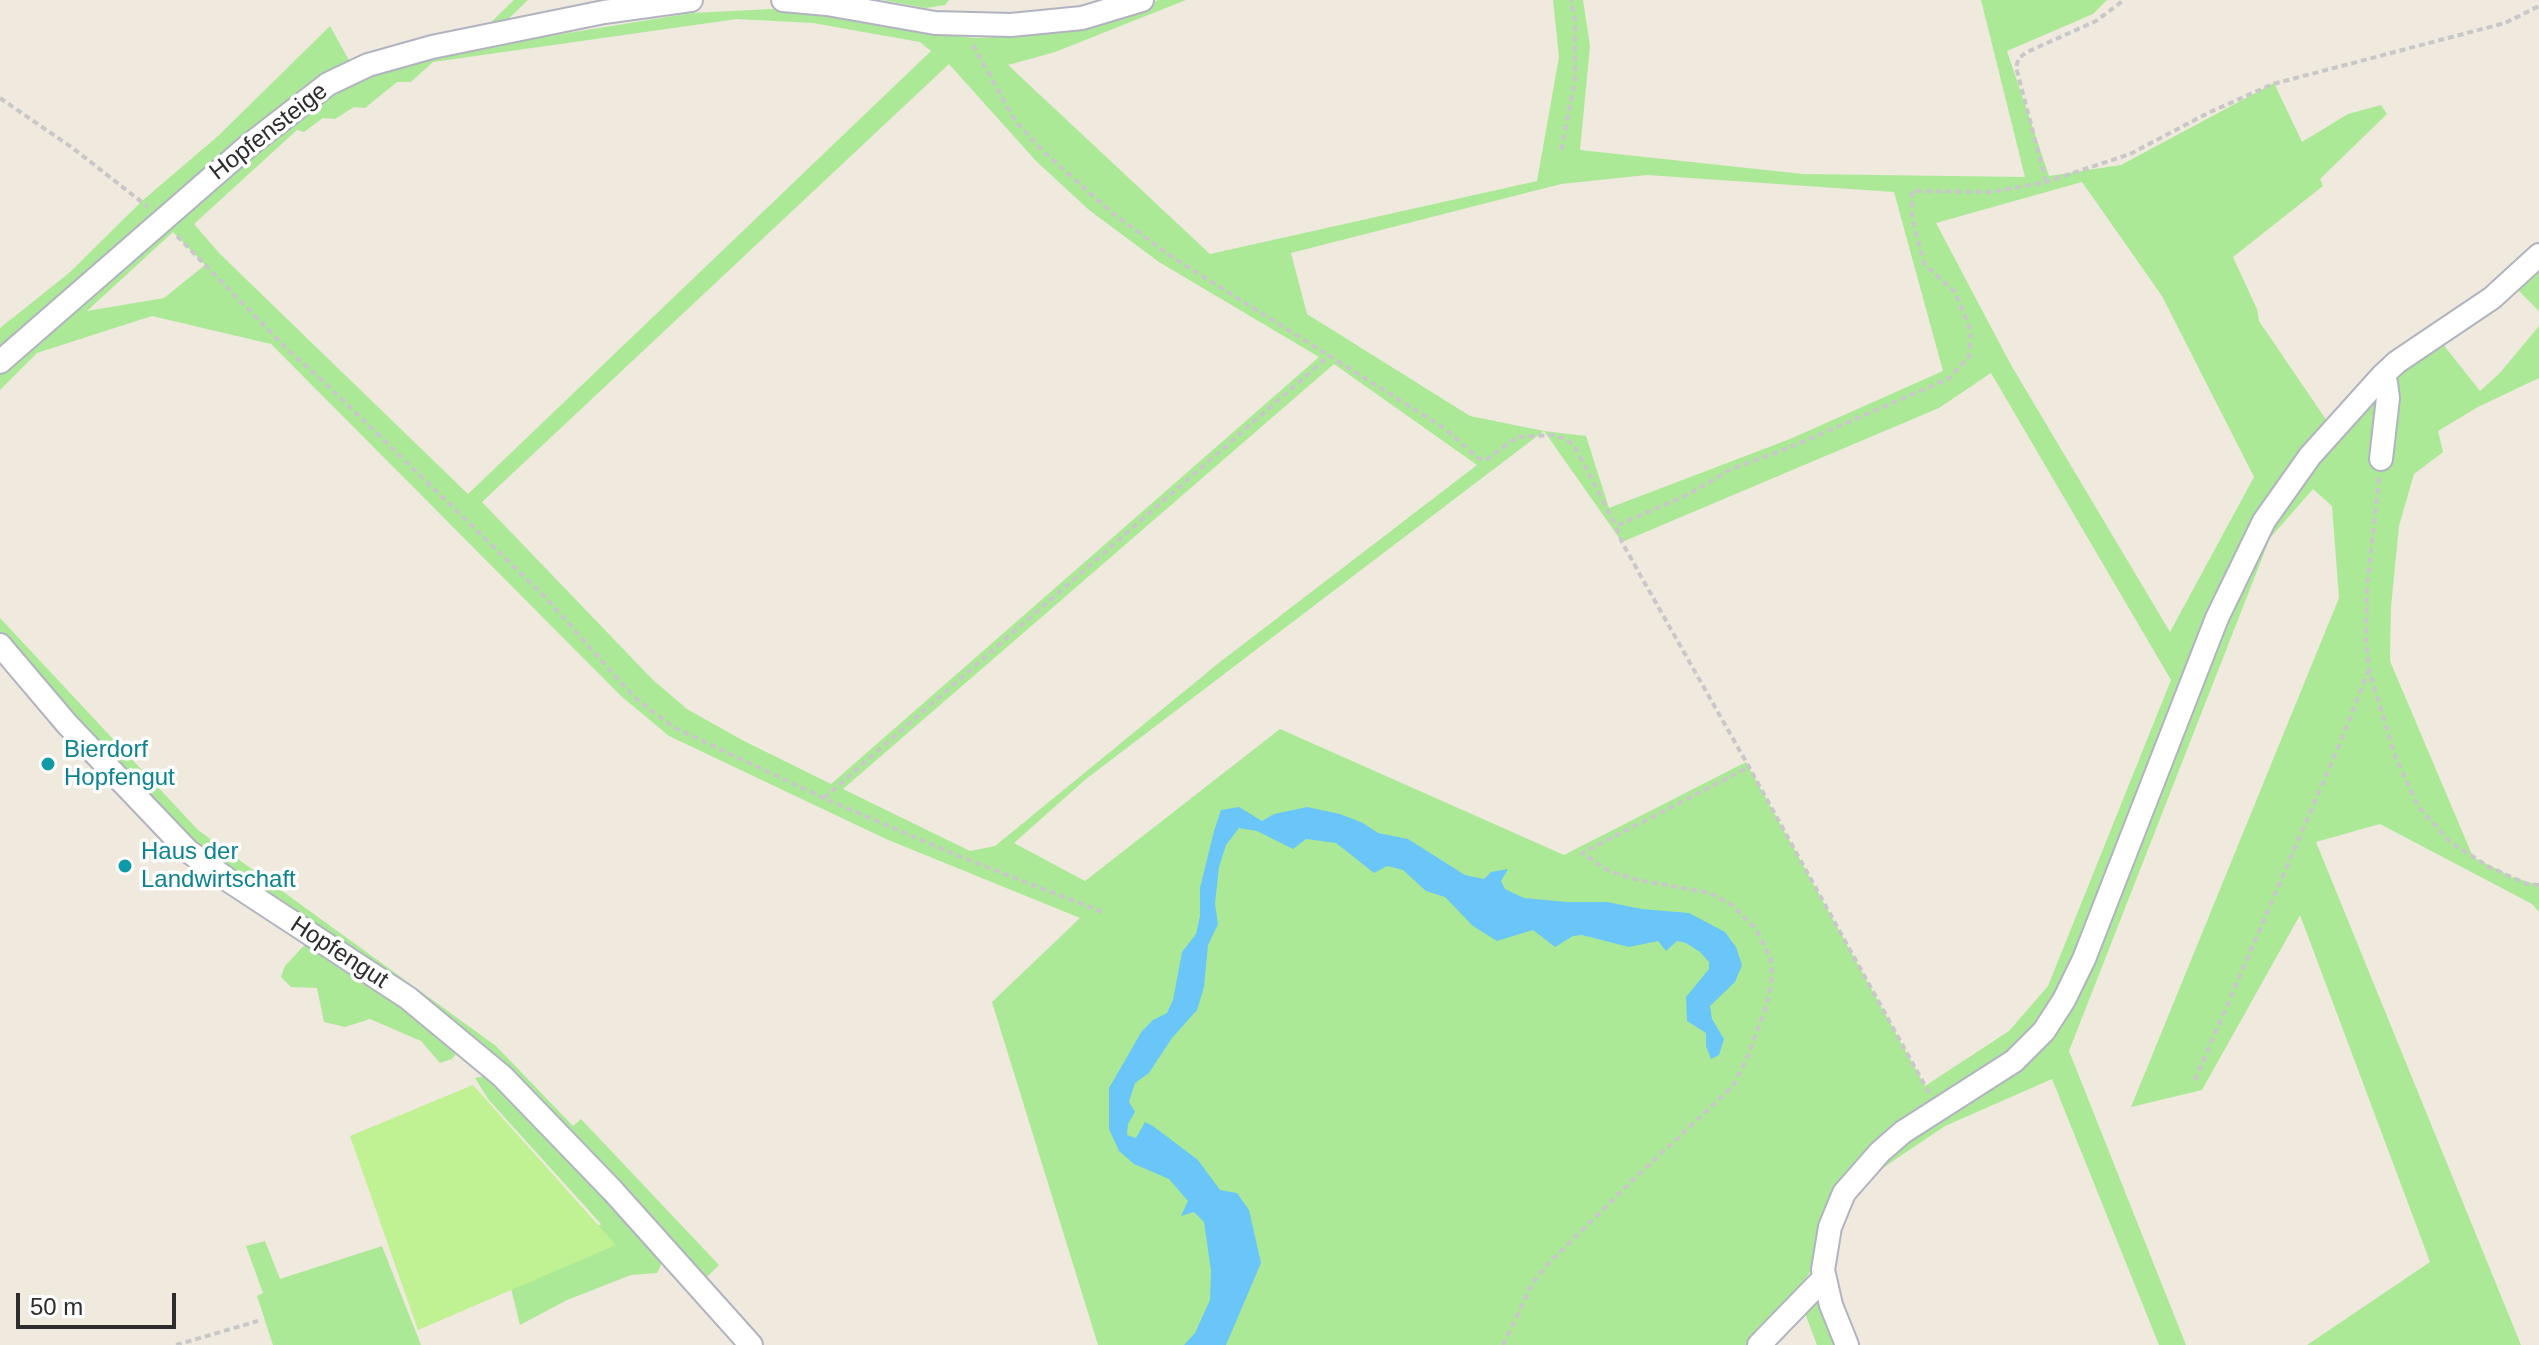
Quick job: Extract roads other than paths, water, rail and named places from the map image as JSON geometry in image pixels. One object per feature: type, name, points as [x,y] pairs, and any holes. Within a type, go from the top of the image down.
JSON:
[{"type":"street","name":"Hopfensteige","points":[[0,362],[296,107],[328,84],[368,65],[432,47],[604,12],[691,0]]},
{"type":"street","points":[[783,0],[827,4],[935,23],[1011,25],[1055,22],[1104,13],[1142,0]]},
{"type":"street","points":[[1847,1345],[1824,1278],[1825,1249],[1835,1212],[1844,1193],[1880,1152],[1903,1132],[2014,1061],[2044,1031],[2064,1000],[2084,959],[2171,731],[2238,570],[2264,521],[2335,426],[2382,376],[2397,362],[2492,298],[2539,255]]},
{"type":"street","points":[[2381,459],[2388,398],[2382,376]]},
{"type":"street","name":"Hopfengut","points":[[0,645],[67,724],[188,851],[408,998],[502,1076],[613,1191],[751,1345]]},
{"type":"street","points":[[1759,1345],[1824,1278]]},
{"type":"water","points":[[1239,807],[1262,821],[1274,814],[1307,807],[1340,814],[1378,833],[1408,839],[1465,875],[1484,879],[1491,872],[1508,869],[1501,881],[1505,889],[1524,898],[1607,902],[1689,913],[1725,932],[1736,947],[1742,965],[1735,982],[1710,1006],[1712,1019],[1724,1039],[1719,1055],[1711,1059],[1706,1046],[1706,1033],[1687,1021],[1686,997],[1709,969],[1709,962],[1686,943],[1677,941],[1666,951],[1658,941],[1629,947],[1582,935],[1573,936],[1555,947],[1533,930],[1497,941],[1473,926],[1445,897],[1426,891],[1403,870],[1387,866],[1374,873],[1336,843],[1306,839],[1293,849],[1257,831],[1239,828],[1226,845],[1219,867],[1215,904],[1218,924],[1208,945],[1204,987],[1197,1010],[1172,1038],[1149,1073],[1135,1083],[1129,1102],[1135,1112],[1128,1124],[1127,1135],[1136,1138],[1145,1122],[1153,1126],[1198,1160],[1220,1190],[1237,1193],[1249,1210],[1261,1263],[1226,1345],[1184,1345],[1195,1333],[1210,1300],[1211,1271],[1204,1222],[1194,1212],[1181,1216],[1188,1201],[1169,1179],[1134,1164],[1119,1151],[1109,1129],[1109,1088],[1142,1031],[1153,1020],[1167,1013],[1173,1000],[1182,952],[1196,934],[1200,916],[1200,888],[1221,810]]},
{"type":"place","name":"Bierdorf Hopfengut","points":[[48,764]]},
{"type":"place","name":"Haus der Landwirtschaft","points":[[125,866]]}]
